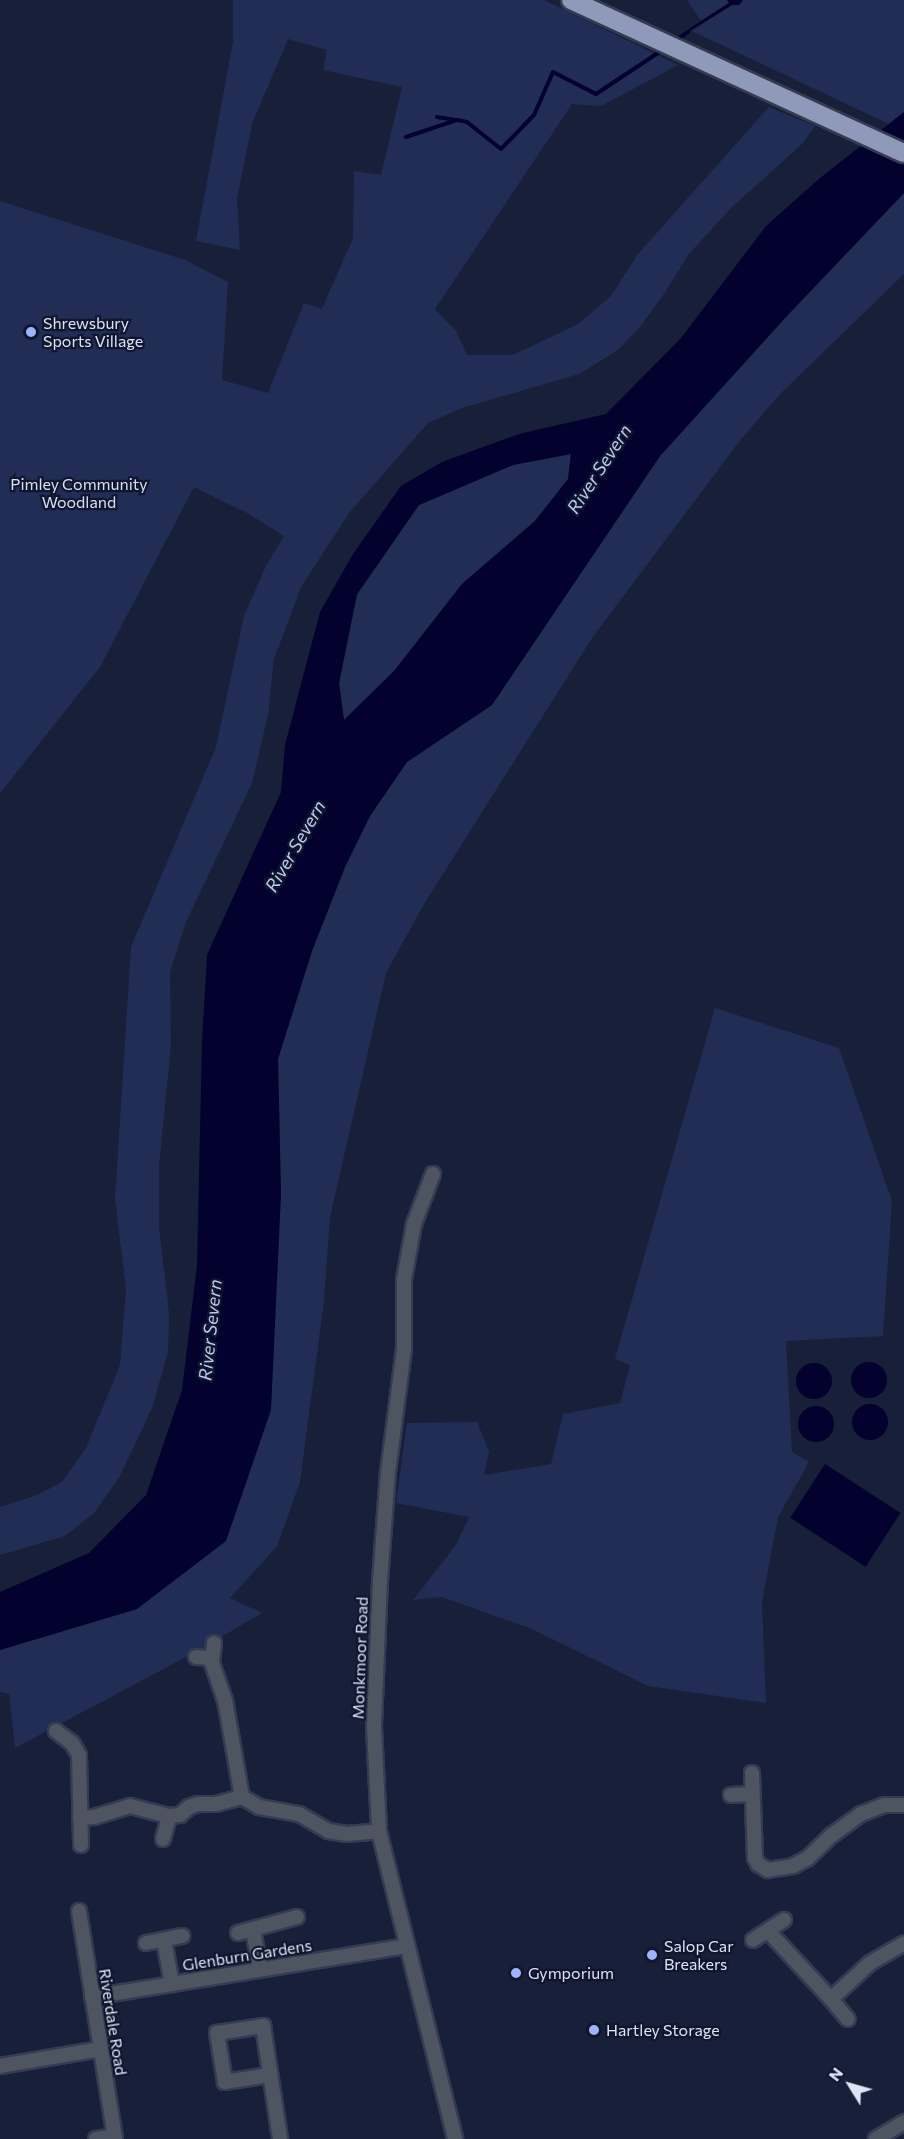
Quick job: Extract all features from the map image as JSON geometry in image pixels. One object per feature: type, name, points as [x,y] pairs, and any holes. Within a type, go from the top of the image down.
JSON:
[{"type":"highway","points":[[571,0],[904,153]]},
{"type":"street","name":"Monkmoor Road","points":[[433,1174],[423,1194],[414,1224],[404,1279],[404,1349],[388,1472],[377,1610],[374,1727],[379,1831],[455,2139]]},
{"type":"street","points":[[214,1644],[212,1658],[225,1700],[242,1797]]},
{"type":"street","points":[[196,1657],[212,1658]]},
{"type":"street","points":[[65,1730],[79,1755],[81,1845]]},
{"type":"street","points":[[752,1773],[754,1867],[768,1870],[793,1866],[808,1858],[832,1835],[861,1814],[884,1806],[904,1805]]},
{"type":"street","points":[[731,1795],[752,1794]]},
{"type":"street","points":[[80,1818],[94,1817],[130,1806],[169,1816],[180,1815],[198,1804],[216,1804],[242,1797],[259,1807],[299,1814],[328,1831],[347,1834],[379,1831]]},
{"type":"street","points":[[163,1839],[169,1816]]},
{"type":"street","name":"Riverdale Road","points":[[79,1911],[115,2138]]},
{"type":"street","points":[[238,1933],[297,1917]]},
{"type":"street","points":[[753,1940],[784,1920]]},
{"type":"street","points":[[254,1929],[260,1969]]},
{"type":"street","points":[[768,1931],[848,2019]]},
{"type":"street","points":[[146,1943],[182,1936]]},
{"type":"street","points":[[164,1940],[172,1984]]},
{"type":"street","points":[[831,1999],[878,1956],[904,1943]]},
{"type":"street","name":"Glenburn Gardens","points":[[93,1997],[406,1946]]},
{"type":"street","points":[[270,2075],[225,2082],[217,2033],[263,2026],[280,2139]]},
{"type":"street","points":[[0,2066],[101,2049]]},
{"type":"street","points":[[876,2139],[904,2122]]},
{"type":"street","points":[[96,2139],[115,2138]]},
{"type":"green space","name":"Pimley Community Woodland","points":[[233,0],[544,0],[678,65],[601,106],[572,104],[435,309],[456,331],[467,355],[513,355],[578,324],[611,296],[638,254],[769,107],[815,126],[803,143],[731,208],[688,255],[640,327],[618,350],[579,374],[462,408],[428,423],[349,513],[301,587],[274,659],[268,715],[252,783],[186,922],[170,972],[171,1045],[159,1165],[159,1226],[169,1313],[168,1352],[152,1408],[120,1476],[94,1513],[65,1536],[0,1555],[0,1507],[37,1495],[62,1482],[86,1448],[120,1365],[126,1289],[115,1199],[131,947],[216,747],[244,616],[266,566],[284,536],[249,514],[194,487],[100,667],[0,793],[0,201],[185,260],[228,282],[222,380],[268,393],[304,303],[322,309],[353,238],[354,171],[381,175],[402,87],[323,70],[327,50],[288,39],[252,124],[237,198],[240,250],[196,241],[233,42]]},
{"type":"green space","points":[[687,0],[733,0],[701,21]]},
{"type":"green space","points":[[743,0],[904,0],[904,112],[889,124],[692,31],[732,5],[739,5]]},
{"type":"green space","points":[[904,193],[904,274],[780,394],[738,443],[592,638],[424,904],[386,973],[330,1217],[324,1301],[300,1482],[277,1546],[230,1598],[262,1613],[201,1649],[15,1748],[9,1694],[0,1692],[0,1650],[137,1609],[281,1195],[278,1059],[312,951],[345,867],[370,816],[407,762],[492,705],[660,456],[785,318]]},
{"type":"green space","points":[[571,454],[568,479],[535,521],[462,584],[394,671],[344,720],[339,683],[357,595],[419,505],[513,465]]},
{"type":"green space","points":[[715,1008],[839,1048],[892,1201],[883,1336],[786,1341],[792,1452],[809,1462],[778,1517],[762,1602],[766,1703],[648,1686],[532,1629],[442,1597],[413,1600],[456,1545],[469,1517],[396,1503],[407,1423],[477,1422],[489,1451],[484,1475],[551,1464],[563,1414],[620,1403],[630,1365],[615,1359]]},
{"type":"water","points":[[727,0],[743,0],[739,5],[732,5],[685,34],[690,28],[729,3]]},
{"type":"water","name":"River Severn","points":[[904,112],[904,193],[785,318],[660,456],[492,705],[407,762],[370,816],[345,867],[312,951],[278,1059],[281,1195],[271,1410],[226,1541],[137,1609],[0,1650],[0,1592],[89,1553],[146,1495],[182,1390],[197,1265],[202,1042],[207,955],[281,792],[285,745],[320,612],[353,554],[401,486],[442,462],[519,434],[606,414],[681,338],[766,226],[820,178]],"holes":[[[571,454],[568,479],[535,521],[462,584],[394,671],[344,720],[339,683],[357,594],[419,505],[513,465]]]},
{"type":"water","points":[[869,1362],[882,1367],[887,1380],[882,1393],[869,1398],[856,1393],[851,1380],[856,1367]]},
{"type":"water","points":[[814,1363],[827,1368],[832,1381],[827,1394],[814,1399],[801,1394],[796,1381],[801,1368]]},
{"type":"water","points":[[870,1404],[883,1409],[888,1422],[883,1435],[870,1440],[857,1435],[852,1422],[857,1409]]},
{"type":"water","points":[[816,1406],[829,1411],[834,1424],[829,1437],[816,1442],[803,1437],[798,1424],[803,1411]]},
{"type":"water","points":[[825,1464],[900,1513],[866,1567],[790,1518]]},
{"type":"waterway","points":[[675,41],[688,32]]},
{"type":"waterway","points":[[406,137],[457,120],[467,122],[501,149],[534,115],[553,72],[596,94],[664,49]]},
{"type":"waterway","points":[[437,117],[457,120]]},
{"type":"place","name":"Shrewsbury Sports Village","points":[[31,332]]},
{"type":"place","name":"Salop Car Breakers","points":[[652,1955]]},
{"type":"place","name":"Gymporium","points":[[516,1973]]},
{"type":"place","name":"Hartley Storage","points":[[594,2030]]}]
